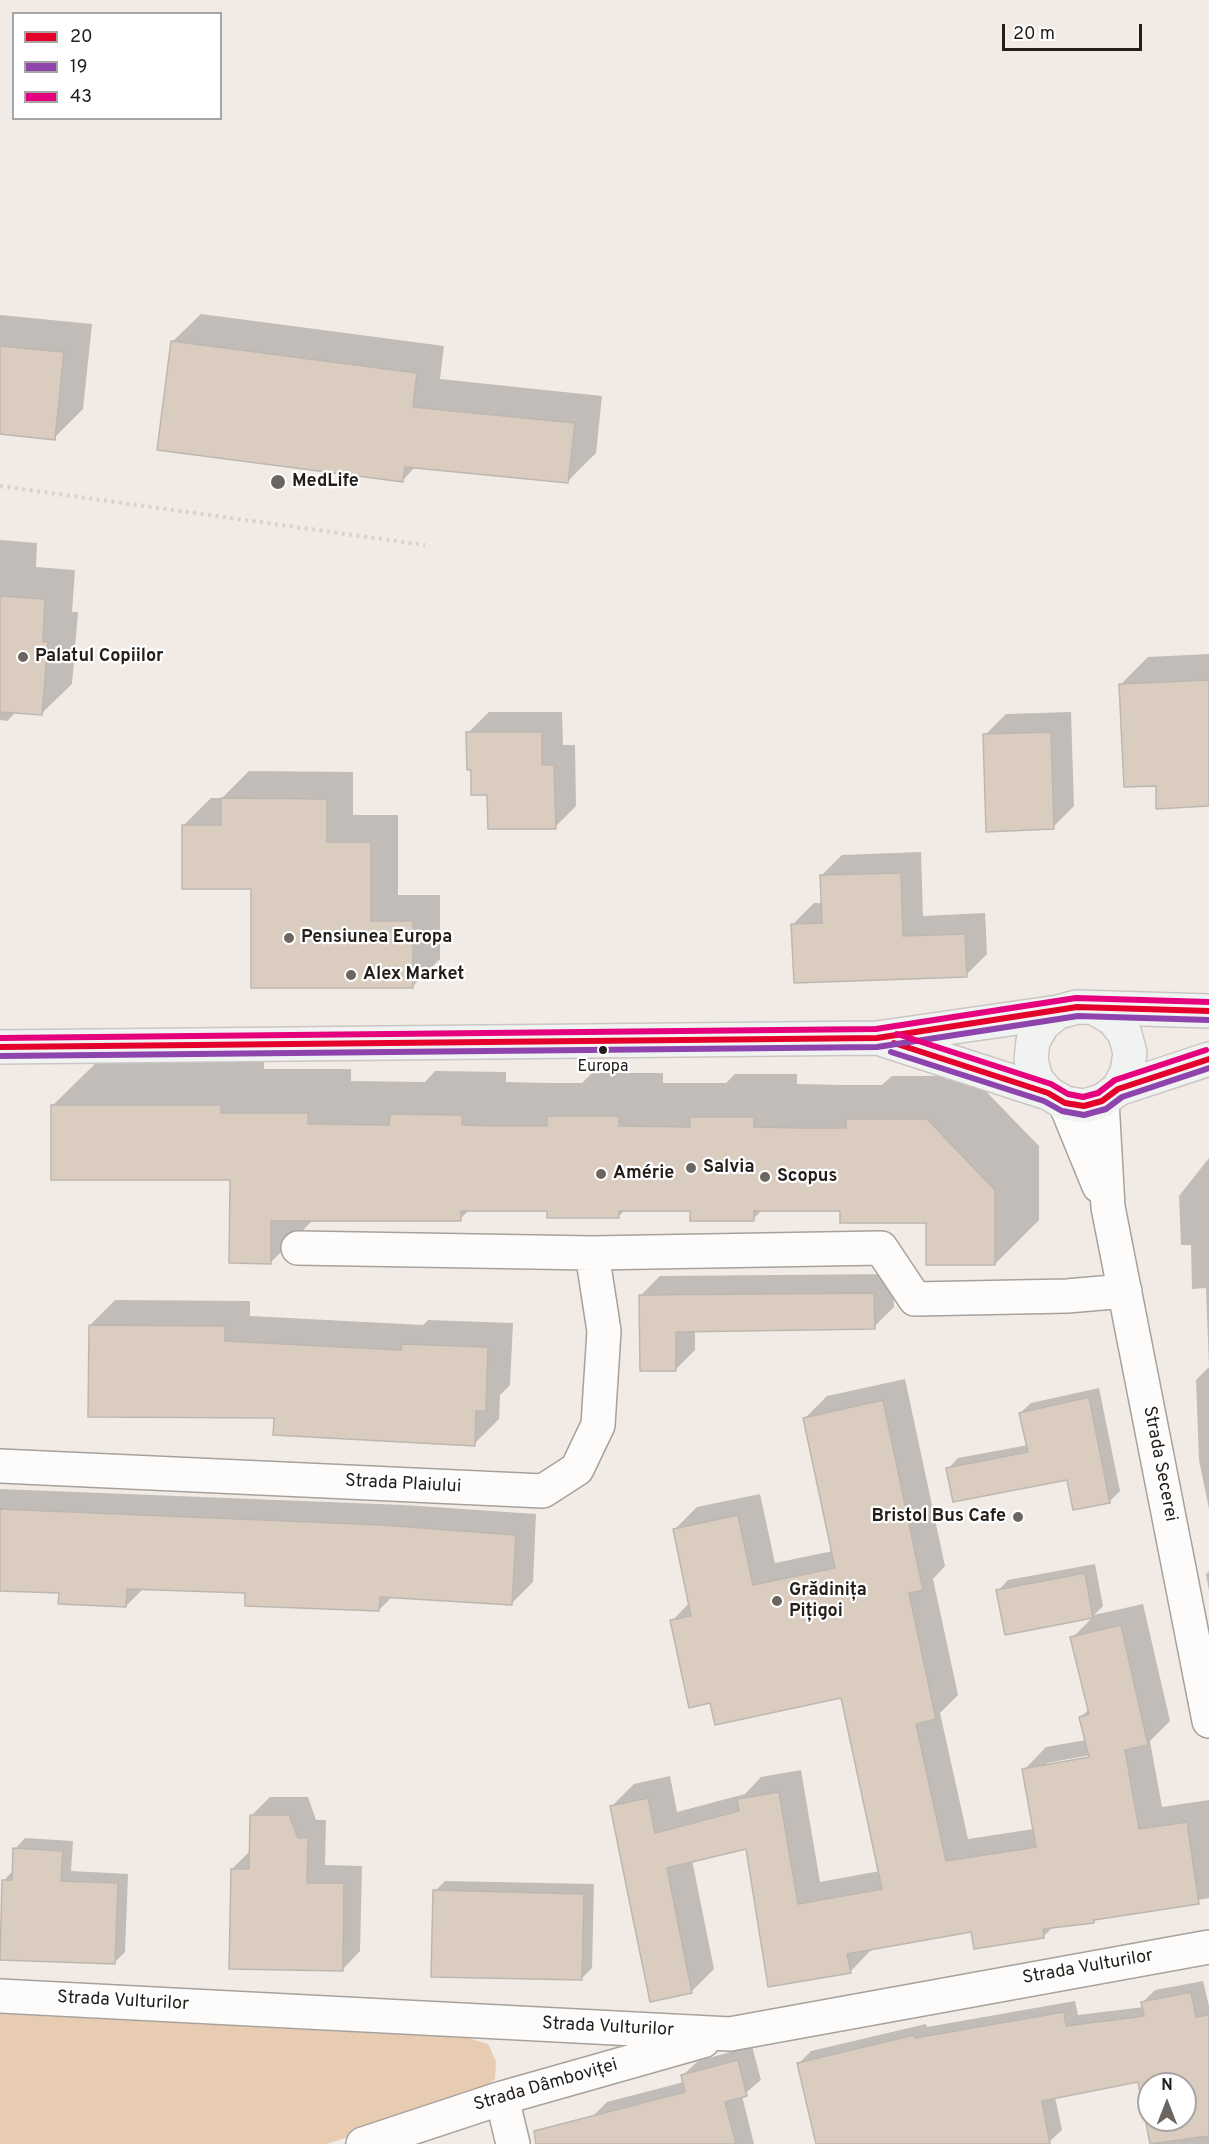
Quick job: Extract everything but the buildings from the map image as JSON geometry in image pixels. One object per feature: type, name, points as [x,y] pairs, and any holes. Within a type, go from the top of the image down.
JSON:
[{"type":"main road","points":[[0,1047],[877,1038],[1058,1012],[1077,1007],[1209,1011]]},
{"type":"main road","points":[[1096,1009],[1113,1019],[1125,1034],[1130,1053],[1127,1072],[1110,1095]]},
{"type":"main road","points":[[1056,1098],[1036,1079],[1031,1059],[1033,1041],[1043,1024],[1058,1012]]},
{"type":"main road","points":[[877,1038],[1084,1106],[1209,1059]]},
{"type":"street","name":"Strada Secerei","points":[[1110,1095],[1108,1207],[1209,1721]]},
{"type":"street","name":"Strada Secerei","points":[[1056,1098],[1108,1207]]},
{"type":"street","points":[[298,1248],[592,1253],[881,1248],[915,1299],[1067,1296],[1125,1291]]},
{"type":"street","name":"Strada Plaiului","points":[[0,1466],[543,1491],[577,1469],[598,1425],[604,1331],[592,1253]]},
{"type":"street","name":"Strada Vulturilor","points":[[0,1996],[730,2034],[1209,1947]]},
{"type":"street","name":"Strada Dâmboviței","points":[[363,2144],[502,2098],[730,2034]]},
{"type":"street","points":[[502,2098],[513,2144]]},
{"type":"path","points":[[0,486],[424,545]]},
{"type":"shaded area","points":[[0,2014],[468,2038],[488,2044],[496,2061],[495,2079],[478,2094],[327,2144],[0,2144]]},
{"type":"transit line","name":"43","points":[[0,1038],[876,1029],[1076,998],[1209,1002]]},
{"type":"transit line","name":"20","points":[[0,1047],[877,1038],[1077,1007],[1209,1011]]},
{"type":"transit line","name":"19","points":[[0,1056],[877,1047],[1078,1016],[1209,1020]]},
{"type":"transit line","name":"43","points":[[897,1034],[1051,1084],[1068,1094],[1083,1097],[1098,1093],[1115,1080],[1206,1050]]},
{"type":"transit line","name":"20","points":[[894,1043],[1048,1093],[1065,1103],[1084,1106],[1102,1101],[1118,1089],[1209,1059]]},
{"type":"transit line","name":"19","points":[[891,1052],[1044,1101],[1062,1111],[1084,1115],[1106,1109],[1122,1097],[1209,1068]]},
{"type":"place","name":"MedLife","points":[[278,482]]},
{"type":"place","name":"Palatul Copiilor","points":[[23,657]]},
{"type":"place","name":"Pensiunea Europa","points":[[289,938]]},
{"type":"place","name":"Alex Market","points":[[351,975]]},
{"type":"place","name":"Europa","points":[[603,1050]]},
{"type":"place","name":"Salvia","points":[[691,1168]]},
{"type":"place","name":"Amérie","points":[[601,1174]]},
{"type":"place","name":"Scopus","points":[[765,1177]]},
{"type":"place","name":"Bristol Bus Cafe","points":[[1018,1517]]},
{"type":"place","name":"Grădinița Pițigoi","points":[[777,1601]]}]
